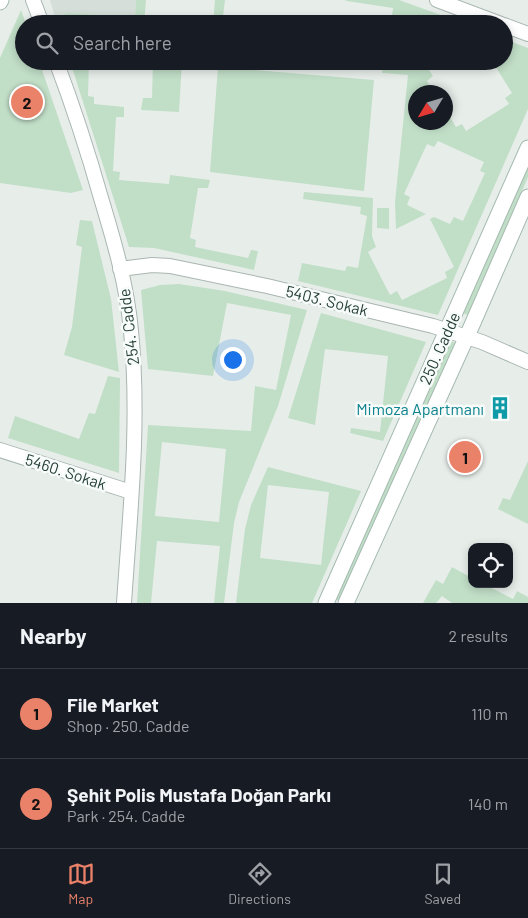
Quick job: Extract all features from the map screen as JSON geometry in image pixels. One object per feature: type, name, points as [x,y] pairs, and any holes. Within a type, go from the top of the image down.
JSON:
[{"type":"street","points":[[33,0],[39,15]]},
{"type":"street","points":[[437,0],[478,15]]},
{"type":"street","points":[[513,28],[528,34]]},
{"type":"street","name":"254. Cadde","points":[[59,70],[90,158],[120,269],[129,317],[134,363],[131,492],[124,603]]},
{"type":"street","name":"250. Cadde","points":[[326,603],[528,148]]},
{"type":"street","name":"250. Cadde","points":[[346,603],[467,337],[528,197]]},
{"type":"street","name":"5403. Sokak","points":[[120,269],[158,265],[189,269],[267,286],[447,331],[467,337],[528,362]]},
{"type":"street","name":"5460. Sokak","points":[[0,450],[131,492]]},
{"type":"shaded area","points":[[50,0],[136,0],[135,15],[68,13],[54,15]]},
{"type":"green space","points":[[136,0],[146,0],[145,15],[135,15]]},
{"type":"green space","points":[[215,0],[225,0],[223,15],[214,15]]},
{"type":"green space","points":[[345,0],[399,0],[441,15],[392,15],[393,8]]},
{"type":"green space","points":[[68,13],[102,15],[62,15]]},
{"type":"green space","points":[[15,24],[15,70],[42,70],[83,190],[71,193],[0,183],[0,58]]},
{"type":"green space","points":[[513,42],[528,48],[528,109],[438,315],[298,281],[302,263],[345,271],[347,266],[358,268],[367,216],[360,214],[361,207],[303,199],[304,192],[373,198],[372,236],[376,247],[368,252],[390,295],[397,291],[402,300],[447,278],[445,272],[454,267],[430,219],[434,217],[450,224],[454,217],[463,221],[485,173],[480,171],[484,162],[438,141],[434,147],[427,144],[404,194],[410,197],[407,205],[426,214],[396,229],[395,202],[408,75],[382,73],[383,70],[429,70],[433,76],[427,81],[430,85],[408,85],[408,130],[453,130],[453,122],[456,127],[462,124],[466,131],[509,104],[505,98],[512,93],[498,70],[513,70]]},
{"type":"green space","points":[[73,70],[89,70],[88,96],[94,97],[94,104],[124,107],[124,117],[116,117],[113,171],[120,172],[119,180],[169,184],[170,175],[210,180],[208,188],[198,188],[190,238],[196,240],[195,247],[248,258],[251,250],[258,251],[254,270],[154,248],[129,247]]},
{"type":"green space","points":[[153,70],[181,70],[179,112],[141,110],[143,98],[152,98]]},
{"type":"green space","points":[[218,70],[254,70],[374,80],[364,191],[210,172]]},
{"type":"green space","points":[[528,164],[528,177],[468,315],[462,313]]},
{"type":"green space","points":[[377,208],[389,208],[389,229],[377,228]]},
{"type":"green space","points":[[80,220],[92,221],[111,299],[119,372],[64,355],[72,327],[82,247],[76,245]]},
{"type":"green space","points":[[179,284],[225,291],[307,310],[278,406],[239,502],[234,523],[224,603],[214,603],[220,546],[157,541],[151,603],[137,603],[148,425],[251,431],[255,386],[276,390],[291,315],[227,303],[213,376],[148,369],[141,290],[160,285]],"holes":[[[162,442],[226,449],[219,522],[155,516]]]},
{"type":"green space","points":[[321,313],[426,342],[383,441],[350,433],[351,428],[380,432],[388,356],[325,349],[315,425],[288,418]]},
{"type":"green space","points":[[450,341],[456,343],[340,601],[335,599]]},
{"type":"green space","points":[[108,376],[120,378],[119,473],[8,438],[15,416],[79,439],[89,413],[95,414]]},
{"type":"green space","points":[[528,461],[528,524],[498,509],[503,498],[510,500]]},
{"type":"green space","points":[[268,467],[361,491],[312,603],[236,603],[245,529],[251,505]],"holes":[[[268,485],[329,492],[321,565],[260,558]]]},
{"type":"green space","points":[[452,567],[468,576],[468,588],[492,588],[513,599],[517,591],[528,597],[528,603],[452,603],[442,596],[436,603],[423,603],[436,580],[443,584]]},
{"type":"place","name":"Şehit Polis Mustafa Doğan Parkı","points":[[27,102]]},
{"type":"place","name":"Mimoza Apartmanı","points":[[500,408]]},
{"type":"place","name":"File Market","points":[[465,457]]}]
